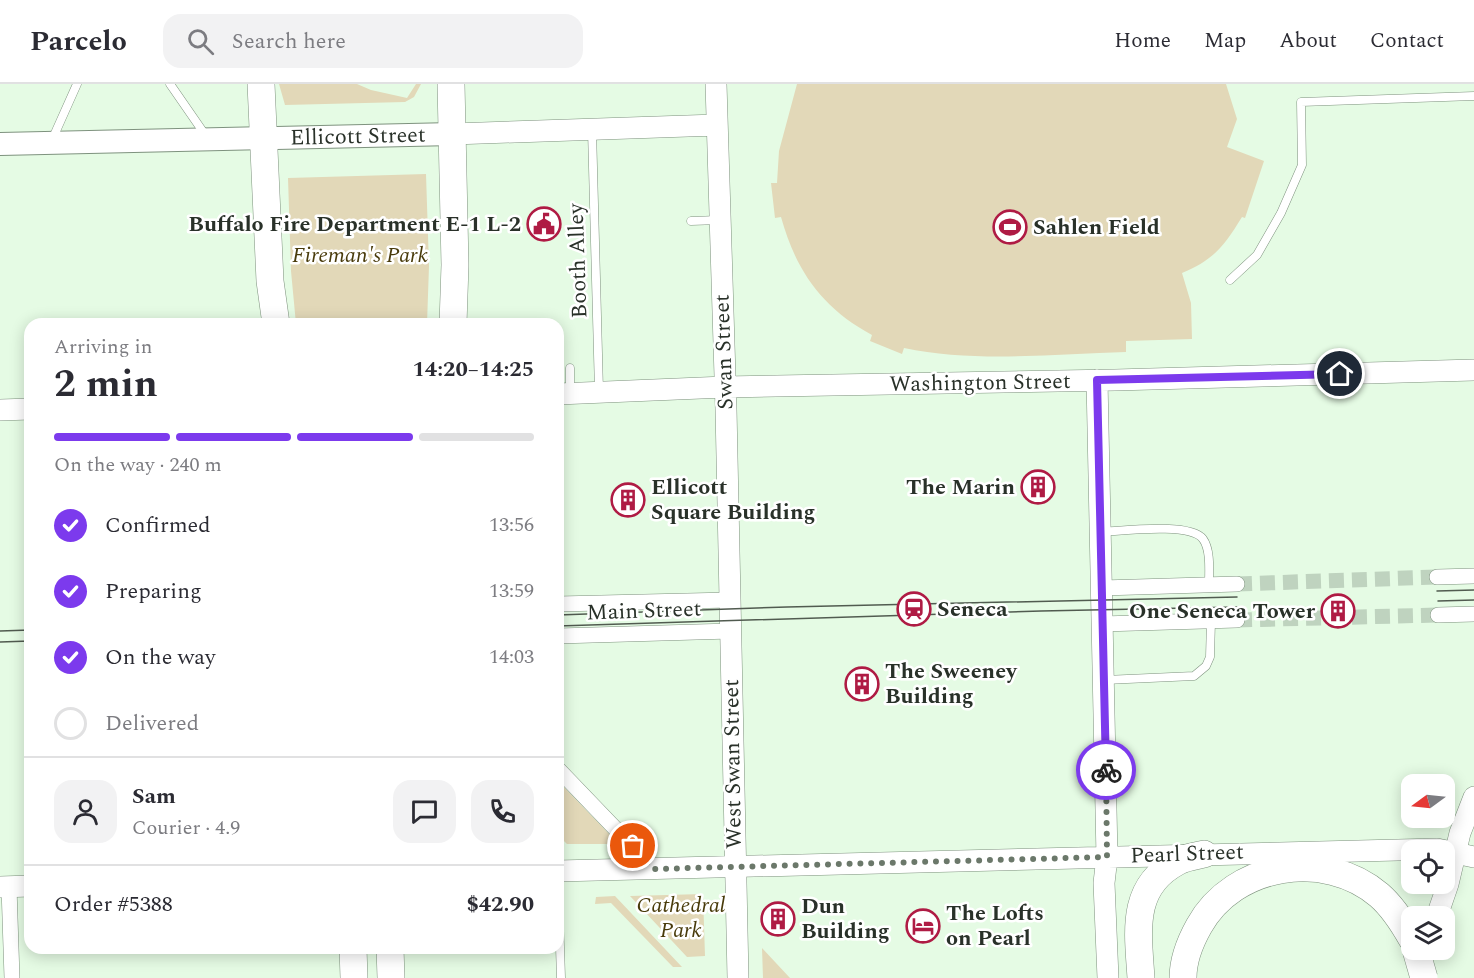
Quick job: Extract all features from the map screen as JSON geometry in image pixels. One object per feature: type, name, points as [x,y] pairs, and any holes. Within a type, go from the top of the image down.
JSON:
[{"type":"highway","points":[[261,84],[270,281],[275,318]]},
{"type":"highway","points":[[451,84],[455,265],[453,318]]},
{"type":"highway","points":[[1140,978],[1140,912],[1142,899],[1150,883],[1179,861],[1204,854]]},
{"type":"highway","points":[[1183,978],[1190,942],[1205,915],[1228,891],[1252,877],[1281,869],[1310,868],[1334,872],[1360,882],[1378,894],[1401,922]]},
{"type":"highway","points":[[353,954],[354,978]]},
{"type":"highway","points":[[390,954],[391,978]]},
{"type":"highway","points":[[1419,960],[1424,978]]},
{"type":"main road","name":"Ellicott Street","points":[[0,144],[453,134]]},
{"type":"street","name":"Swan Street","points":[[716,84],[731,626]]},
{"type":"street","name":"Ellicott Street","points":[[453,134],[717,125]]},
{"type":"street","name":"Washington Street","points":[[564,393],[725,387],[1474,370]]},
{"type":"street","points":[[1097,380],[1107,857],[1104,883],[1108,978]]},
{"type":"street","points":[[0,410],[24,409]]},
{"type":"street","points":[[1437,577],[1474,576]]},
{"type":"street","points":[[1102,594],[1237,584]]},
{"type":"street","name":"Main Street","points":[[564,604],[730,600]]},
{"type":"street","points":[[1438,615],[1474,614]]},
{"type":"street","points":[[1102,624],[1238,620]]},
{"type":"street","name":"Main Street","points":[[564,636],[731,626]]},
{"type":"street","name":"West Swan Street","points":[[731,626],[738,978]]},
{"type":"street","points":[[564,775],[654,869]]},
{"type":"street","points":[[1440,906],[1448,884],[1465,854],[1474,797]]},
{"type":"street","name":"Pearl Street","points":[[564,872],[1437,849],[1465,854]]},
{"type":"street","points":[[12,978],[13,887]]},
{"type":"street","points":[[1416,978],[1422,960]]},
{"type":"lane","points":[[51,143],[77,84]]},
{"type":"lane","points":[[170,84],[209,139]]},
{"type":"lane","points":[[1230,280],[1257,255],[1281,213],[1302,165],[1301,102],[1474,96]]},
{"type":"lane","name":"Booth Alley","points":[[592,129],[599,392]]},
{"type":"lane","points":[[691,221],[720,220]]},
{"type":"lane","points":[[564,393],[570,368]]},
{"type":"lane","points":[[1100,532],[1180,529],[1195,532],[1203,539],[1208,552],[1209,585]]},
{"type":"lane","points":[[1103,680],[1194,676],[1206,666],[1210,657],[1211,621]]},
{"type":"lane","points":[[560,954],[561,978]]},
{"type":"green space","points":[[279,84],[357,84],[371,90],[407,98],[416,84],[421,84],[414,97],[405,102],[285,105]]},
{"type":"green space","name":"Sahlen Field","points":[[797,84],[1226,84],[1237,119],[1227,147],[1264,161],[1245,218],[1242,217],[1218,251],[1182,273],[1191,303],[1192,339],[1126,341],[1126,352],[986,356],[931,353],[904,348],[902,354],[870,341],[872,335],[839,313],[825,300],[803,271],[781,217],[775,218],[771,183],[777,183],[779,151]]},
{"type":"green space","name":"Fireman's Park","points":[[426,174],[429,266],[427,318],[295,318],[291,271],[288,178]]},
{"type":"green space","name":"Cathedral Park","points":[[564,787],[614,839],[611,844],[567,844],[564,841]]},
{"type":"green space","name":"Cathedral Park","points":[[703,894],[705,956],[687,957],[630,896]]},
{"type":"green space","points":[[615,896],[682,967],[673,967],[611,903],[595,904],[596,897]]},
{"type":"green space","points":[[762,948],[790,978],[763,978]]},
{"type":"tunnel","points":[[1237,584],[1437,577]]},
{"type":"tunnel","points":[[1237,620],[1438,615]]},
{"type":"tram line","points":[[1437,591],[1474,590]]},
{"type":"tram line","points":[[564,615],[787,607],[1237,597]]},
{"type":"tram line","points":[[1438,601],[1474,600]]},
{"type":"tram line","points":[[564,626],[1237,607]]},
{"type":"tram line","points":[[0,631],[24,630]]},
{"type":"tram line","points":[[0,642],[24,641]]},
{"type":"way so far","points":[[633,846],[654,869],[1107,857],[1106,770]]},
{"type":"place","name":"Buffalo Fire Department E-1 L-2","points":[[544,224]]},
{"type":"place","name":"Sahlen Field","points":[[1010,227]]},
{"type":"place","name":"The Marin","points":[[1038,487]]},
{"type":"place","name":"Ellicott Square Building","points":[[628,500]]},
{"type":"place","name":"Seneca","points":[[914,609]]},
{"type":"place","name":"One Seneca Tower","points":[[1338,611]]},
{"type":"place","name":"The Sweeney Building","points":[[862,684]]},
{"type":"place","name":"Dun Building","points":[[778,919]]},
{"type":"place","name":"The Lofts on Pearl","points":[[923,926]]},
{"type":"route","points":[[1106,770],[1097,380],[1340,374]]}]
